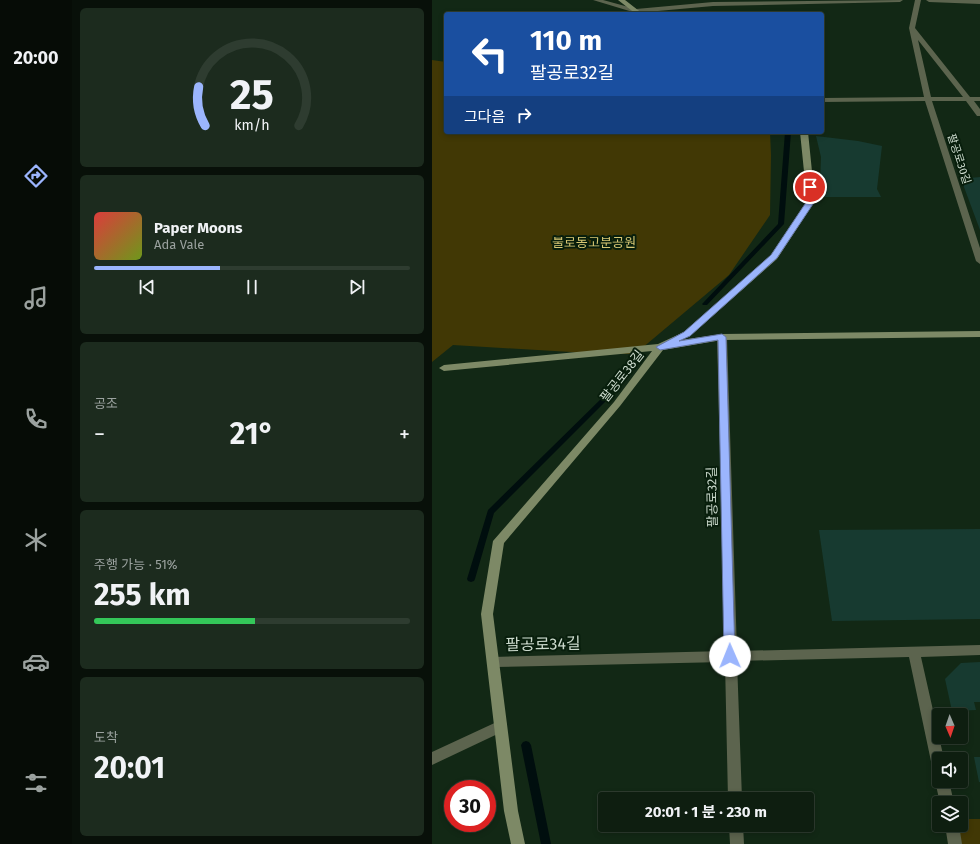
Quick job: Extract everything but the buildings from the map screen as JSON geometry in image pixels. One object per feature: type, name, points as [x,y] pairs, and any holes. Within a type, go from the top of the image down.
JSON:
[{"type":"street","points":[[596,0],[635,12]]},
{"type":"street","points":[[621,0],[637,12]]},
{"type":"street","points":[[646,12],[713,4],[900,0]]},
{"type":"street","name":"팔공로30길","points":[[918,0],[912,28],[928,100],[980,261]]},
{"type":"street","points":[[929,0],[980,2]]},
{"type":"street","points":[[912,28],[980,114]]},
{"type":"street","points":[[824,100],[980,100]]},
{"type":"street","name":"팔공로38길","points":[[493,662],[487,614],[499,541],[617,404],[660,347],[687,334],[774,257],[811,201],[804,134]]},
{"type":"street","points":[[444,368],[660,347],[722,337],[980,334]]},
{"type":"street","name":"팔공로32길","points":[[722,337],[730,656]]},
{"type":"street","name":"팔공로34길","points":[[518,844],[511,811],[493,662],[980,650]]},
{"type":"street","points":[[914,651],[936,752]]},
{"type":"street","points":[[730,656],[735,792]]},
{"type":"street","points":[[432,759],[501,726]]},
{"type":"street","points":[[736,832],[737,844]]},
{"type":"street","points":[[953,832],[956,844]]},
{"type":"green space","name":"불로동고분공원","points":[[432,60],[444,62],[444,134],[770,134],[770,215],[729,275],[635,354],[588,353],[453,345],[432,362]]},
{"type":"green space","points":[[968,819],[980,819],[980,844],[955,844],[953,832],[968,832]]},
{"type":"waterway","points":[[705,304],[781,224],[788,134]]},
{"type":"waterway","points":[[471,579],[491,512],[608,396]]},
{"type":"waterway","points":[[526,745],[546,844]]},
{"type":"route","points":[[730,656],[722,337],[660,347],[687,334],[774,257],[811,201],[810,187]]}]
